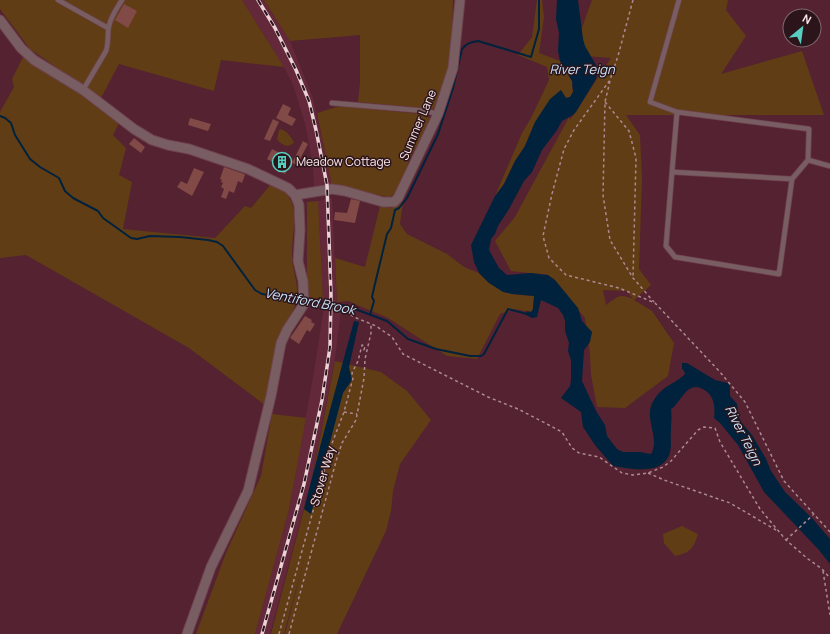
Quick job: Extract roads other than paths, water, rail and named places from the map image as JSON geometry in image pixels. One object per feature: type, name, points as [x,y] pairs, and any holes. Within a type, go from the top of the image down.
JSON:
[{"type":"street","name":"Summer Lane","points":[[295,195],[332,189],[345,191],[382,202],[394,202],[398,198],[438,114],[453,68],[460,0]]},
{"type":"street","points":[[0,20],[21,48],[34,60],[83,90],[134,129],[152,140],[189,149],[248,169],[282,185],[295,195],[299,205],[300,230],[298,261],[303,281],[304,300],[281,343],[272,396],[248,491],[211,567],[187,634]]},
{"type":"lane","points":[[58,0],[108,28]]},
{"type":"lane","points":[[83,90],[108,44],[108,28],[112,16],[122,0]]},
{"type":"lane","points":[[677,112],[666,246],[675,257],[779,274],[792,179],[808,160],[809,129],[677,112],[650,102],[679,0]]},
{"type":"lane","points":[[332,103],[426,111],[438,114]]},
{"type":"lane","points":[[808,160],[830,166]]},
{"type":"lane","points":[[672,172],[792,179]]},
{"type":"water","name":"River Teign","points":[[557,0],[578,0],[585,46],[598,70],[596,79],[576,112],[562,121],[542,150],[532,172],[524,181],[491,239],[489,250],[499,268],[507,275],[531,273],[548,275],[555,280],[578,308],[582,321],[592,332],[590,342],[584,350],[582,381],[596,411],[605,425],[607,436],[617,449],[623,452],[640,452],[651,454],[654,448],[654,441],[650,420],[651,407],[657,395],[661,391],[685,374],[682,369],[682,363],[687,363],[715,380],[728,383],[730,386],[730,396],[737,404],[741,422],[752,435],[771,471],[785,492],[812,518],[830,539],[830,564],[819,550],[764,492],[738,445],[714,418],[713,400],[706,391],[694,387],[689,389],[671,409],[671,449],[667,460],[661,465],[646,469],[613,466],[595,445],[583,427],[581,412],[561,398],[570,386],[571,380],[571,360],[568,351],[569,343],[565,331],[565,321],[563,315],[558,308],[541,300],[537,317],[532,318],[526,315],[527,311],[531,312],[533,309],[534,296],[503,292],[489,283],[479,273],[474,262],[471,245],[495,196],[504,184],[515,161],[525,146],[535,122],[550,99],[561,90],[566,98],[570,97],[573,92],[572,81],[560,61],[558,51],[559,33],[556,19]]},
{"type":"water","points":[[354,321],[359,322],[349,367],[352,380],[343,393],[311,514],[304,509]]},
{"type":"waterway","points":[[370,315],[374,301],[372,297],[374,288],[387,234],[391,228],[395,210],[399,208],[407,198],[438,134],[453,88],[462,49],[469,43],[478,41],[531,57],[539,29],[539,0]]},
{"type":"waterway","name":"Ventiford Brook","points":[[0,116],[11,123],[15,135],[30,159],[40,167],[59,178],[65,191],[73,198],[98,211],[103,218],[131,238],[137,239],[150,236],[180,237],[217,242],[223,246],[255,290],[262,294],[301,300]]},
{"type":"waterway","name":"Ventiford Brook","points":[[307,301],[347,306],[387,321],[408,339],[436,349],[470,356],[481,356],[484,354],[508,309],[527,314]]},
{"type":"railway","points":[[258,0],[275,28],[296,70],[309,101],[327,185],[331,295],[330,347],[322,400],[304,484],[262,634]]},
{"type":"place","name":"Meadow Cottage","points":[[282,162]]}]
